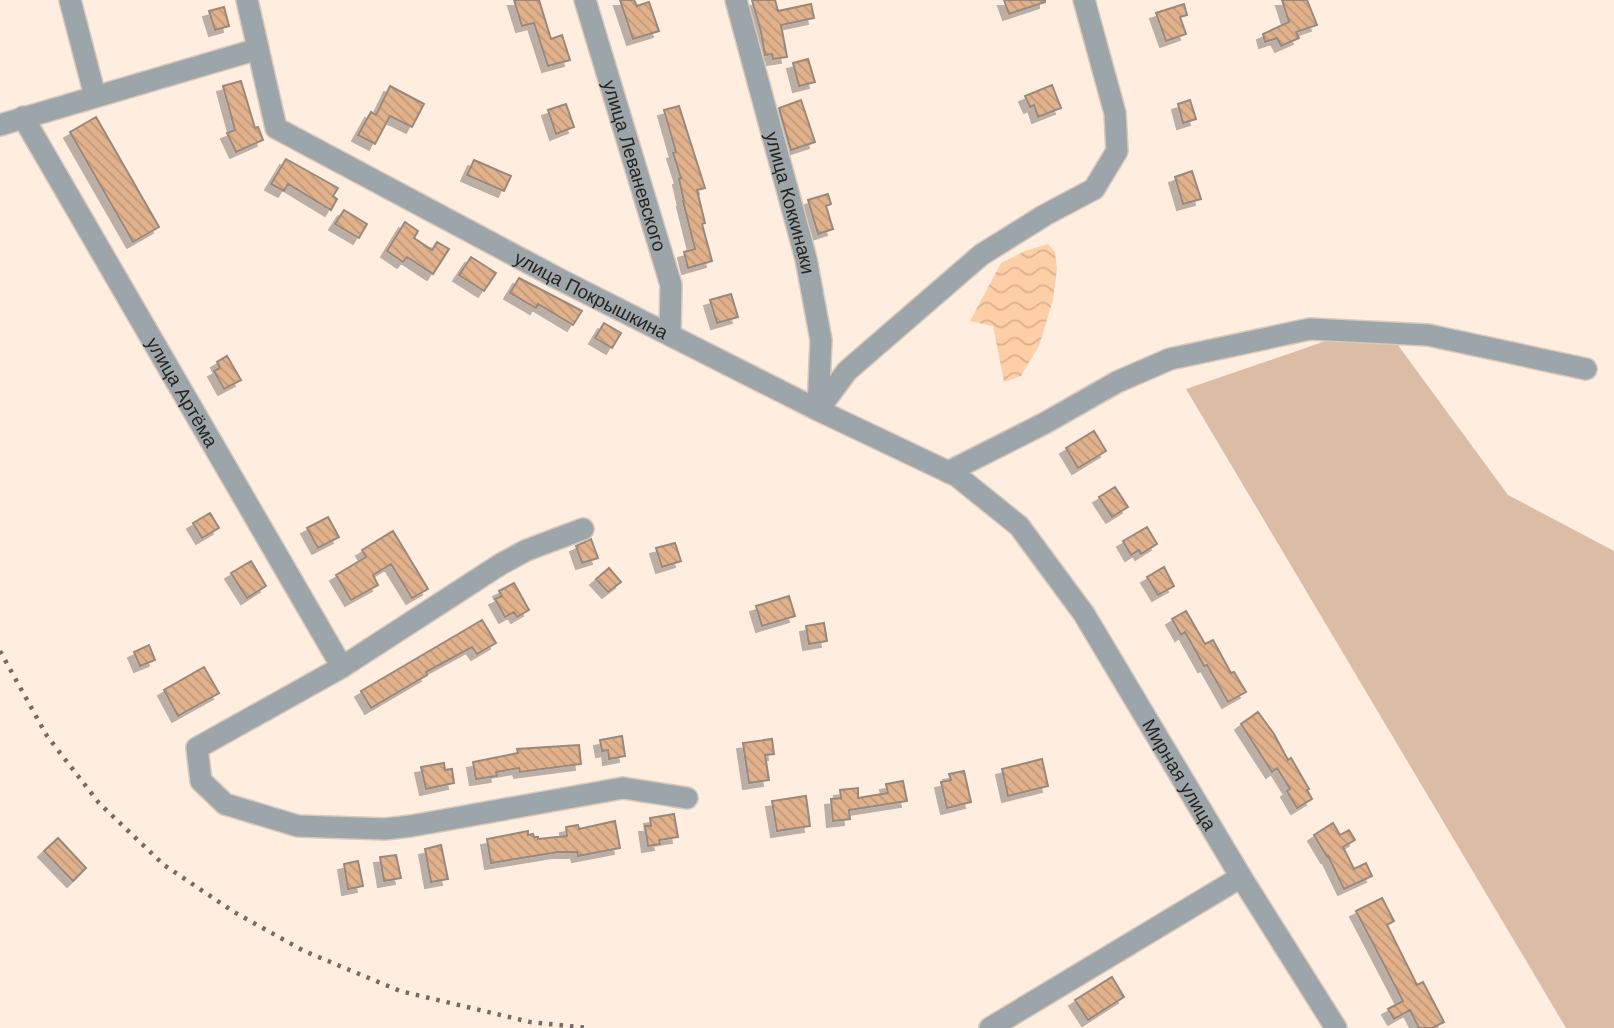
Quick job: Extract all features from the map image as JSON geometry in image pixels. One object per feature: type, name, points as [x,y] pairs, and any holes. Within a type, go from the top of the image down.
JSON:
[{"type":"street","points":[[70,0],[95,96]]},
{"type":"street","name":"улица Покрышкина","points":[[247,0],[276,128],[559,279],[818,410],[948,472],[1019,526]]},
{"type":"street","name":"улица Леваневского","points":[[585,0],[671,285],[670,334]]},
{"type":"street","name":"улица Коккинаки","points":[[736,0],[806,259],[821,340],[818,410]]},
{"type":"street","points":[[818,410],[847,372],[981,254],[1094,189],[1117,151],[1115,113],[1084,0]]},
{"type":"street","points":[[0,125],[258,49]]},
{"type":"street","name":"улица Артёма","points":[[23,117],[342,667]]},
{"type":"street","points":[[948,472],[1045,423],[1117,382],[1170,359],[1310,329],[1428,335],[1586,369]]},
{"type":"street","name":"Мирная улица","points":[[1019,526],[1084,614],[1241,877],[1336,1028]]},
{"type":"street","points":[[583,529],[527,550],[501,564],[342,667],[197,748],[201,780],[225,804],[298,826],[398,828],[623,788],[687,798]]},
{"type":"street","points":[[990,1028],[1241,877]]},
{"type":"shaded area","points":[[1381,322],[1508,495],[1614,551],[1614,1028],[1566,1028],[1186,389]]},
{"type":"water","points":[[1048,244],[1055,252],[1057,269],[1053,300],[1039,346],[1021,376],[1004,382],[993,326],[970,321],[1001,263],[1025,251]]},
{"type":"building","points":[[514,0],[539,0],[551,39],[562,35],[570,60],[548,66],[534,23],[522,26]]},
{"type":"building","points":[[620,0],[634,0],[637,6],[649,2],[659,31],[633,39]]},
{"type":"building","points":[[752,0],[775,0],[778,11],[811,4],[814,18],[781,25],[787,57],[773,59],[772,54],[765,55]]},
{"type":"building","points":[[1004,0],[1045,0],[1045,2],[1009,14]]},
{"type":"building","points":[[1282,0],[1307,0],[1317,25],[1296,32],[1299,38],[1281,46],[1277,38],[1265,42],[1263,34],[1289,22]]},
{"type":"building","points":[[1184,4],[1187,15],[1180,17],[1186,34],[1166,41],[1156,13]]},
{"type":"building","points":[[224,7],[229,26],[215,30],[209,11]]},
{"type":"building","points":[[808,59],[815,82],[799,86],[793,63]]},
{"type":"building","points":[[241,81],[255,128],[258,127],[263,140],[236,152],[227,133],[235,130],[223,86]]},
{"type":"building","points":[[1052,85],[1061,108],[1038,117],[1034,105],[1030,107],[1025,96]]},
{"type":"building","points":[[390,86],[424,104],[412,127],[390,116],[375,144],[358,135],[371,112],[376,115]]},
{"type":"building","points":[[801,100],[815,142],[791,150],[779,108]]},
{"type":"building","points":[[1190,100],[1196,119],[1183,123],[1178,104]]},
{"type":"building","points":[[566,104],[574,127],[556,134],[548,110]]},
{"type":"building","points":[[679,106],[705,188],[697,190],[705,223],[702,224],[712,261],[688,268],[684,252],[695,249],[683,201],[681,178],[673,153],[676,152],[664,110]]},
{"type":"building","points":[[96,117],[159,227],[133,242],[70,132]]},
{"type":"building","points":[[286,159],[338,188],[333,196],[337,199],[331,210],[288,184],[284,191],[271,184]]},
{"type":"building","points":[[474,160],[511,176],[504,191],[467,175]]},
{"type":"building","points":[[1192,171],[1201,199],[1183,204],[1175,177]]},
{"type":"building","points":[[828,194],[831,204],[826,206],[833,229],[818,234],[808,200]]},
{"type":"building","points":[[344,210],[367,224],[359,238],[335,224]]},
{"type":"building","points":[[405,222],[418,231],[414,238],[432,250],[437,242],[449,249],[433,274],[407,257],[403,262],[387,251]]},
{"type":"building","points":[[471,257],[496,273],[484,291],[459,275]]},
{"type":"building","points":[[519,278],[582,311],[573,325],[538,304],[536,308],[510,293]]},
{"type":"building","points":[[731,294],[738,317],[717,323],[710,300]]},
{"type":"building","points":[[604,323],[621,333],[612,348],[595,338]]},
{"type":"building","points":[[227,356],[241,380],[224,389],[214,371],[220,368],[217,362]]},
{"type":"building","points":[[1094,431],[1106,451],[1078,468],[1066,448]]},
{"type":"building","points":[[1115,487],[1128,507],[1112,517],[1099,497]]},
{"type":"building","points":[[210,513],[219,528],[202,538],[193,523]]},
{"type":"building","points":[[328,517],[339,537],[318,548],[307,528]]},
{"type":"building","points":[[1147,527],[1157,544],[1141,554],[1139,550],[1131,555],[1123,541]]},
{"type":"building","points":[[393,531],[428,589],[412,598],[391,564],[373,575],[378,585],[351,600],[336,575],[366,557],[362,550]]},
{"type":"building","points":[[591,539],[598,558],[582,563],[576,546]]},
{"type":"building","points":[[675,543],[681,561],[662,567],[656,548]]},
{"type":"building","points":[[251,561],[266,586],[247,598],[231,573]]},
{"type":"building","points":[[1164,567],[1174,586],[1158,595],[1147,577]]},
{"type":"building","points":[[609,568],[621,582],[608,592],[596,579]]},
{"type":"building","points":[[514,583],[529,610],[517,617],[514,612],[505,617],[495,599],[502,596],[499,591]]},
{"type":"building","points":[[789,596],[795,616],[762,626],[756,606]]},
{"type":"building","points":[[1186,611],[1205,644],[1213,640],[1231,673],[1234,672],[1246,692],[1228,702],[1185,632],[1181,635],[1172,619]]},
{"type":"building","points":[[482,620],[496,643],[477,654],[472,647],[426,672],[427,675],[371,708],[361,691]]},
{"type":"building","points":[[824,623],[827,641],[809,644],[806,626]]},
{"type":"building","points":[[149,645],[155,660],[140,666],[134,652]]},
{"type":"building","points":[[204,667],[219,693],[178,716],[164,690]]},
{"type":"building","points":[[1258,712],[1288,760],[1291,758],[1309,789],[1307,790],[1312,799],[1297,808],[1287,791],[1290,789],[1277,768],[1272,772],[1241,724]]},
{"type":"building","points":[[622,736],[625,756],[609,759],[608,750],[602,751],[600,740]]},
{"type":"building","points":[[772,739],[774,754],[765,755],[769,780],[749,783],[743,743]]},
{"type":"building","points":[[579,745],[581,764],[520,772],[519,768],[496,772],[497,776],[476,779],[473,762],[518,753],[517,749]]},
{"type":"building","points":[[1042,759],[1048,786],[1008,796],[1002,769]]},
{"type":"building","points":[[444,763],[445,770],[452,769],[454,783],[426,789],[421,767]]},
{"type":"building","points":[[964,771],[971,802],[947,808],[941,782],[951,780],[949,774]]},
{"type":"building","points":[[903,781],[907,801],[849,810],[850,819],[833,821],[831,799],[841,798],[840,790],[858,788],[858,798],[888,793],[886,784]]},
{"type":"building","points":[[806,796],[810,826],[777,831],[772,801]]},
{"type":"building","points":[[674,814],[678,837],[659,840],[660,844],[648,846],[645,826],[651,826],[650,818]]},
{"type":"building","points":[[615,821],[620,848],[578,856],[577,852],[558,852],[491,863],[487,839],[528,831],[528,835],[533,834],[538,839],[567,836],[566,827],[578,825],[579,829]]},
{"type":"building","points":[[1333,823],[1340,835],[1349,830],[1355,840],[1343,847],[1354,869],[1366,863],[1372,876],[1344,889],[1314,835]]},
{"type":"building","points":[[58,838],[86,868],[73,881],[44,851]]},
{"type":"building","points":[[441,845],[448,879],[431,882],[425,849]]},
{"type":"building","points":[[396,855],[401,878],[384,881],[380,857]]},
{"type":"building","points":[[358,861],[363,886],[348,889],[344,864]]},
{"type":"building","points":[[1382,898],[1394,921],[1387,925],[1417,985],[1423,982],[1444,1022],[1432,1028],[1419,1028],[1410,1010],[1394,1019],[1388,1009],[1403,1001],[1356,911]]},
{"type":"building","points":[[1112,977],[1124,997],[1088,1020],[1075,1000]]},
{"type":"railway","points":[[0,651],[47,736],[99,803],[164,865],[234,912],[304,951],[400,991],[530,1022],[588,1028]]}]
